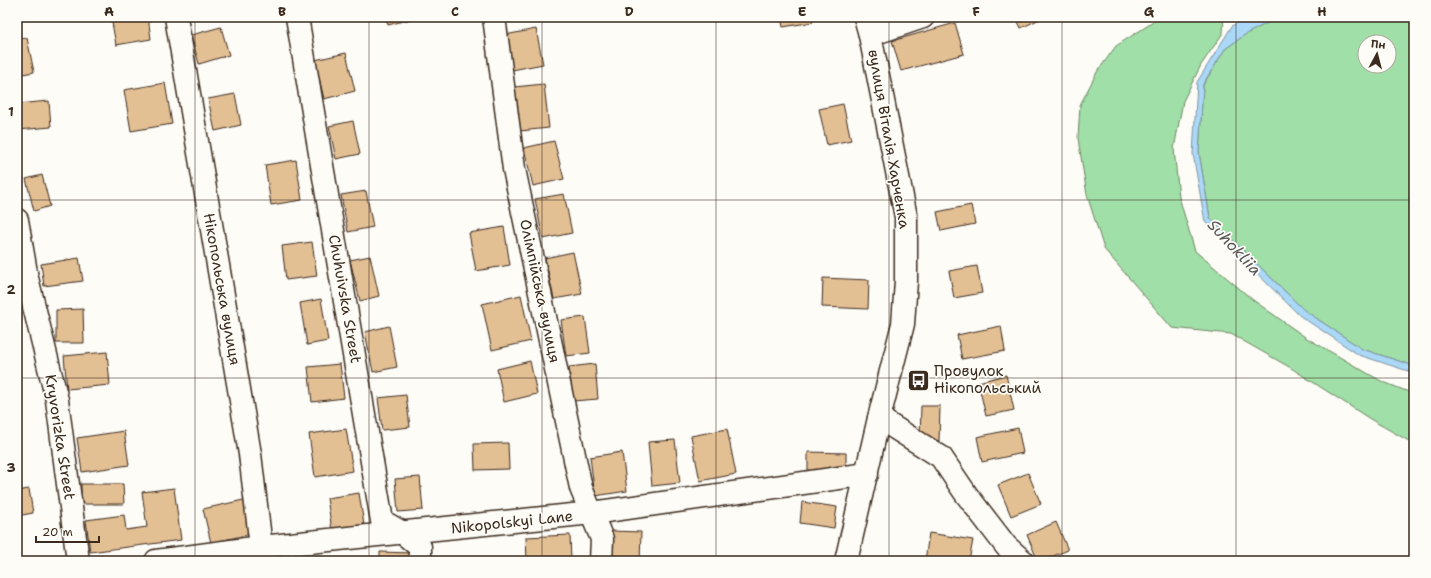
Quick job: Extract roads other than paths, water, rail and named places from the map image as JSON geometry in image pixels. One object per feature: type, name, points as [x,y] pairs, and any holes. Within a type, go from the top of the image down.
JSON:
[{"type":"street","name":"Нікопольська вулиця","points":[[176,17],[250,454],[261,554]]},
{"type":"street","name":"Chuhuivska Street","points":[[297,17],[382,521],[403,533],[420,547],[420,561]]},
{"type":"street","name":"Олімпійська вулиця","points":[[494,17],[514,169],[581,488],[602,539],[601,561]]},
{"type":"street","points":[[867,26],[923,17]]},
{"type":"street","name":"вулиця Віталія Харченка","points":[[846,561],[879,418],[903,324],[906,280],[906,217],[867,26]]},
{"type":"street","name":"Kryvorizka Street","points":[[17,220],[27,278],[57,400],[78,561]]},
{"type":"street","points":[[879,418],[941,457],[966,494],[1006,546],[1023,561]]},
{"type":"street","name":"Nikopolskyi Lane","points":[[156,561],[261,554],[403,533],[592,513],[866,474]]},
{"type":"water","name":"Suhokliia","points":[[1247,17],[1279,17],[1246,34],[1225,49],[1203,84],[1199,153],[1210,218],[1304,310],[1362,349],[1414,366],[1414,373],[1359,355],[1300,316],[1205,222],[1193,154],[1197,82],[1232,26]]},
{"type":"place","name":"Провулок Нікопольський","points":[[918,380]]}]
